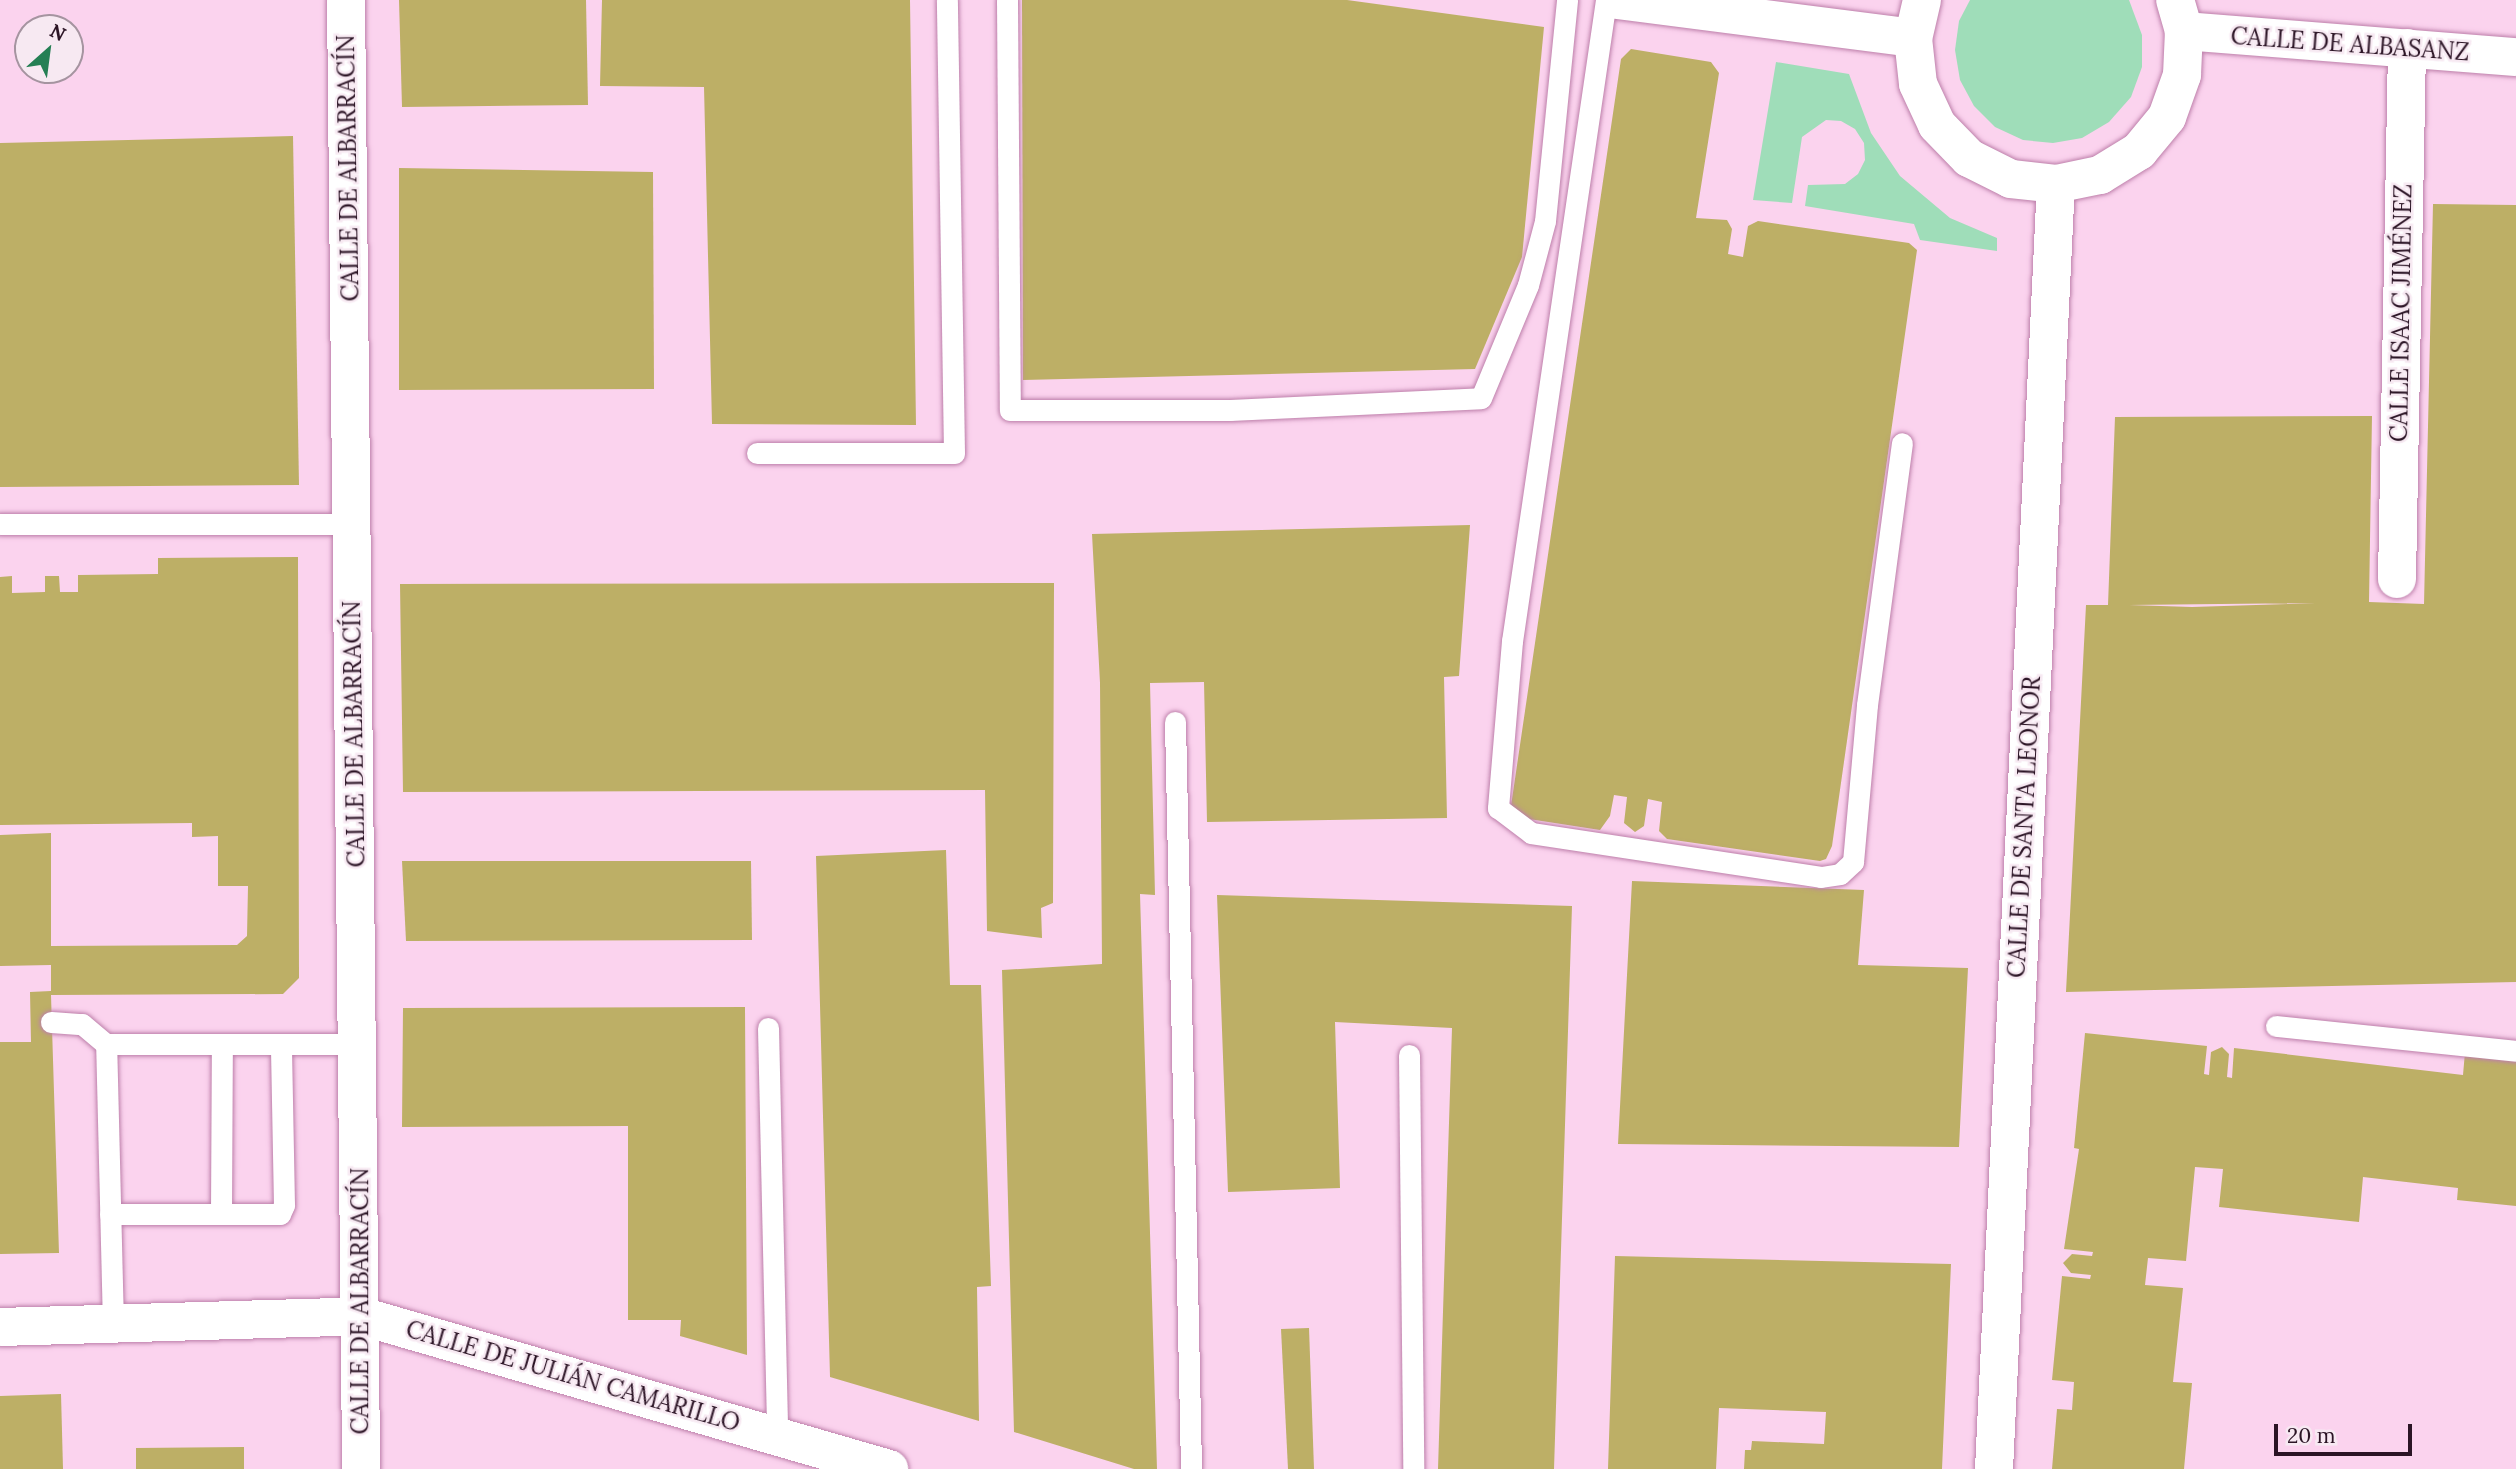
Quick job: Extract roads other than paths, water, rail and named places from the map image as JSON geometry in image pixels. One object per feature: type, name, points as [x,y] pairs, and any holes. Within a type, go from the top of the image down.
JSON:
[{"type":"street","name":"CALLE DE ALBARRACÍN","points":[[346,0],[361,1469]]},
{"type":"street","points":[[1617,0],[1913,38]]},
{"type":"street","points":[[1923,0],[1913,38],[1918,84],[1937,125],[1969,158],[2011,178],[2056,184],[2100,175],[2138,151],[2167,117],[2182,75],[2179,15]]},
{"type":"street","name":"CALLE DE ALBASANZ","points":[[2179,15],[2407,48],[2516,57]]},
{"type":"street","name":"CALLE ISAAC JIMÉNEZ","points":[[2397,579],[2407,48]]},
{"type":"street","name":"CALLE DE SANTA LEONOR","points":[[1994,1469],[2056,184]]},
{"type":"street","name":"CALLE DE JULIÁN CAMARILLO","points":[[0,1327],[360,1316],[777,1434],[889,1469]]},
{"type":"lane","points":[[757,453],[954,453],[947,0]]},
{"type":"lane","points":[[1007,0],[1010,410],[1230,410],[1481,398],[1528,285],[1545,221],[1567,0]]},
{"type":"lane","points":[[1606,0],[1512,641],[1498,808],[1531,833],[1821,877],[1840,874],[1853,862],[1867,705],[1902,443]]},
{"type":"lane","points":[[0,524],[352,524]]},
{"type":"lane","points":[[1175,722],[1191,1469]]},
{"type":"lane","points":[[51,1022],[82,1024],[106,1044],[357,1044]]},
{"type":"lane","points":[[2276,1026],[2516,1051]]},
{"type":"lane","points":[[768,1028],[777,1434]]},
{"type":"lane","points":[[106,1044],[113,1325]]},
{"type":"lane","points":[[221,1214],[222,1044]]},
{"type":"lane","points":[[110,1214],[274,1214],[283,1210],[281,1044]]},
{"type":"lane","points":[[1409,1055],[1413,1469]]}]
